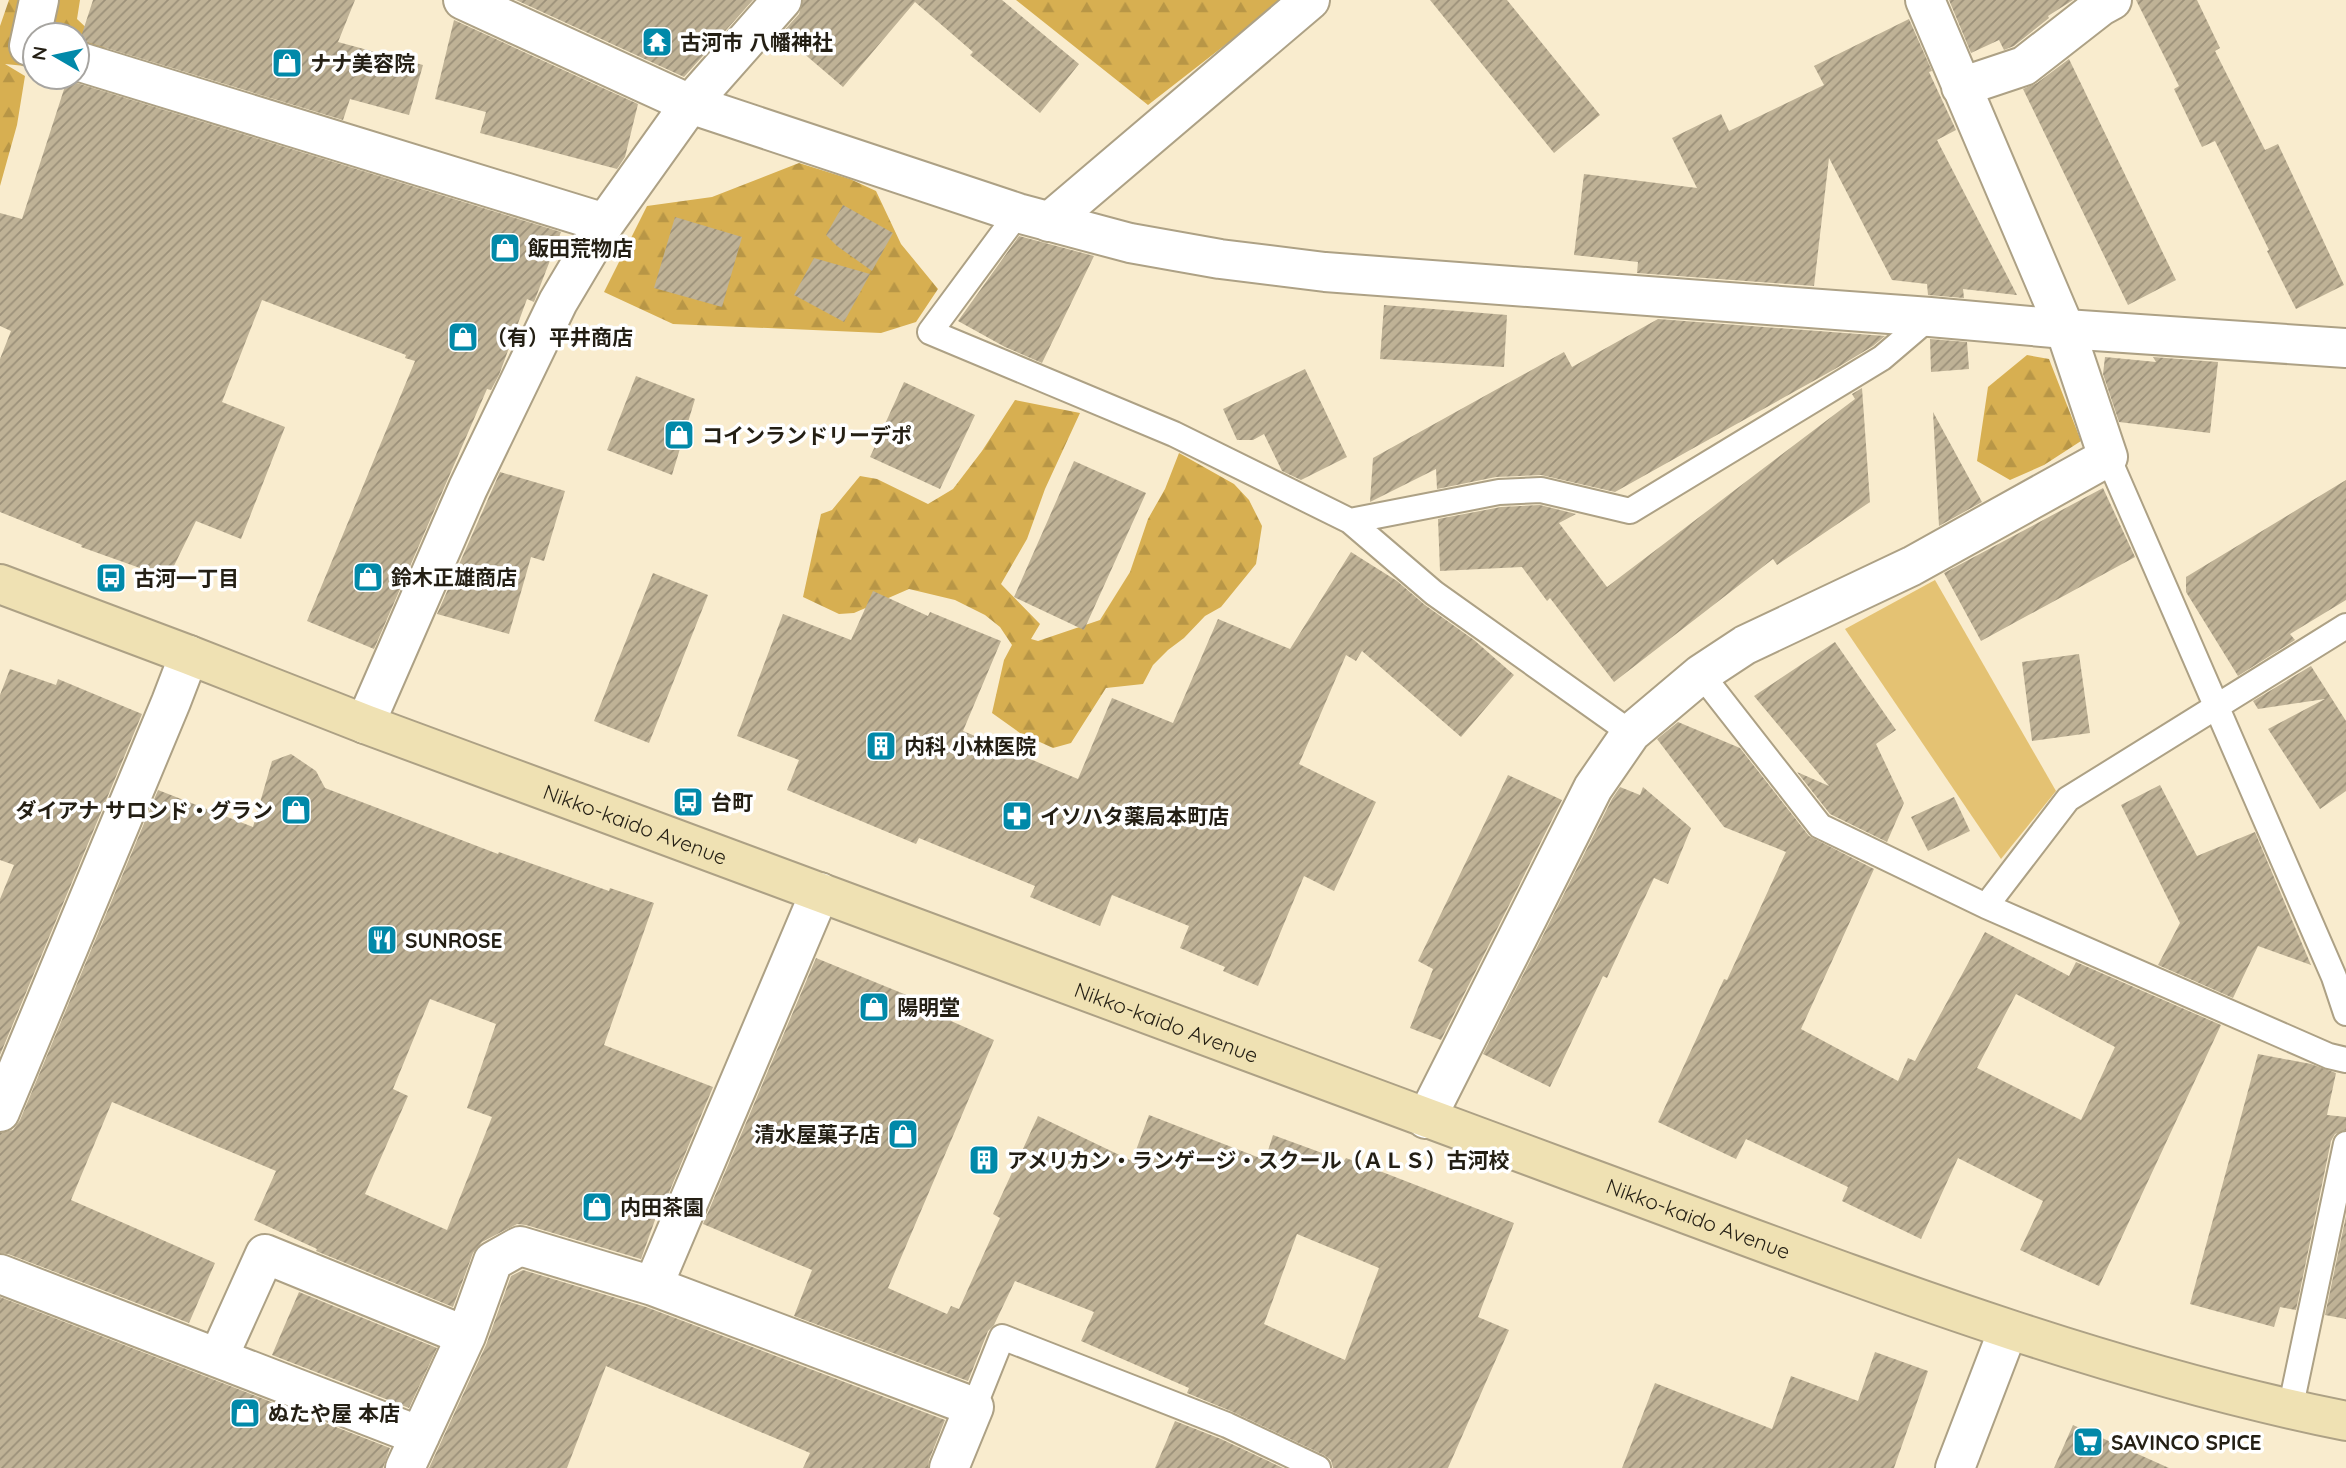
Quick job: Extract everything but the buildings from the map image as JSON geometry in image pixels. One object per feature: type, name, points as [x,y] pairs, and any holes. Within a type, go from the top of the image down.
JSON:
[{"type":"main road","name":"Nikko-kaido Avenue","points":[[0,584],[365,724],[1426,1119],[2008,1330],[2136,1369],[2290,1410],[2346,1421]]},
{"type":"street","points":[[34,21],[39,0]]},
{"type":"street","points":[[463,0],[690,104],[1034,217],[1130,243],[1220,259],[1325,272],[2346,348]]},
{"type":"street","points":[[365,724],[468,488],[558,302],[605,223],[690,104],[782,0]]},
{"type":"street","points":[[1034,217],[1310,0]]},
{"type":"street","points":[[1426,1119],[1593,788],[1631,733],[1701,674],[1745,645],[1912,566],[2108,457],[2065,329],[1925,0]]},
{"type":"street","points":[[1961,87],[2024,66],[2112,0]]},
{"type":"street","points":[[91,65],[605,223]]},
{"type":"street","points":[[0,1112],[189,655]]},
{"type":"street","points":[[653,1286],[820,892]]},
{"type":"street","points":[[0,1274],[218,1358],[413,1452],[466,1336],[493,1261],[520,1246],[653,1286],[974,1408],[949,1468]]},
{"type":"street","points":[[218,1358],[265,1254],[466,1336]]},
{"type":"street","points":[[1955,1468],[2008,1330]]},
{"type":"lane","points":[[1034,217],[930,332],[1174,434],[1350,521],[1434,593],[1631,733]]},
{"type":"lane","points":[[1350,521],[1499,492],[1541,490],[1630,511],[1882,358],[1930,317]]},
{"type":"lane","points":[[2108,457],[2334,977],[2346,1013]]},
{"type":"lane","points":[[1986,906],[2068,799],[2346,626]]},
{"type":"lane","points":[[1701,674],[1820,826],[1986,906],[2329,1056],[2346,1060]]},
{"type":"lane","points":[[2290,1410],[2346,1144]]},
{"type":"lane","points":[[974,1408],[1002,1337],[1227,1425],[1318,1468]]},
{"type":"shaded area","points":[[1935,580],[2056,791],[2001,859],[1845,629]]},
{"type":"green space","points":[[9,0],[80,0],[77,19],[79,21],[21,21],[21,66],[5,64],[21,74],[23,91],[17,125],[0,186],[0,26]]},
{"type":"green space","points":[[1016,0],[1283,0],[1148,105]]},
{"type":"green space","points":[[91,32],[95,36],[111,46],[91,51]]},
{"type":"green space","points":[[799,163],[850,179],[876,191],[901,244],[938,289],[916,322],[881,333],[673,324],[604,292],[647,206],[712,197]]},
{"type":"green space","points":[[2027,355],[2049,359],[2081,441],[2044,465],[2010,480],[1977,461],[1988,387]]},
{"type":"green space","points":[[1015,400],[1080,413],[1045,489],[1027,539],[1001,584],[1040,624],[1031,639],[1038,641],[1100,620],[1130,572],[1148,519],[1165,489],[1179,453],[1234,484],[1249,500],[1262,526],[1256,564],[1221,607],[1205,616],[1168,650],[1153,665],[1143,684],[1106,688],[1071,743],[1053,748],[1020,733],[992,713],[1004,660],[1012,645],[1000,627],[985,615],[955,600],[909,589],[854,613],[839,614],[803,597],[821,514],[832,510],[860,476],[877,479],[928,504],[953,489]]},
{"type":"place","name":"古河市 八幡神社","points":[[657,42]]},
{"type":"place","name":"ナナ美容院","points":[[287,63]]},
{"type":"place","name":"飯田荒物店","points":[[505,248]]},
{"type":"place","name":"（有）平井商店","points":[[463,337]]},
{"type":"place","name":"コインランドリーデポ","points":[[679,435]]},
{"type":"place","name":"鈴木正雄商店","points":[[368,577]]},
{"type":"place","name":"古河一丁目","points":[[111,578]]},
{"type":"place","name":"内科 小林医院","points":[[881,746]]},
{"type":"place","name":"台町","points":[[688,802]]},
{"type":"place","name":"ダイアナ サロンド・グラン","points":[[296,810]]},
{"type":"place","name":"イソハタ薬局本町店","points":[[1017,816]]},
{"type":"place","name":"SUNROSE","points":[[382,940]]},
{"type":"place","name":"陽明堂","points":[[874,1007]]},
{"type":"place","name":"清水屋菓子店","points":[[903,1134]]},
{"type":"place","name":"アメリカン・ランゲージ・スクール（ＡＬＳ）古河校","points":[[984,1160]]},
{"type":"place","name":"内田茶園","points":[[597,1207]]},
{"type":"place","name":"ぬたや屋 本店","points":[[245,1413]]},
{"type":"place","name":"SAVINCO SPICE","points":[[2088,1442]]}]
